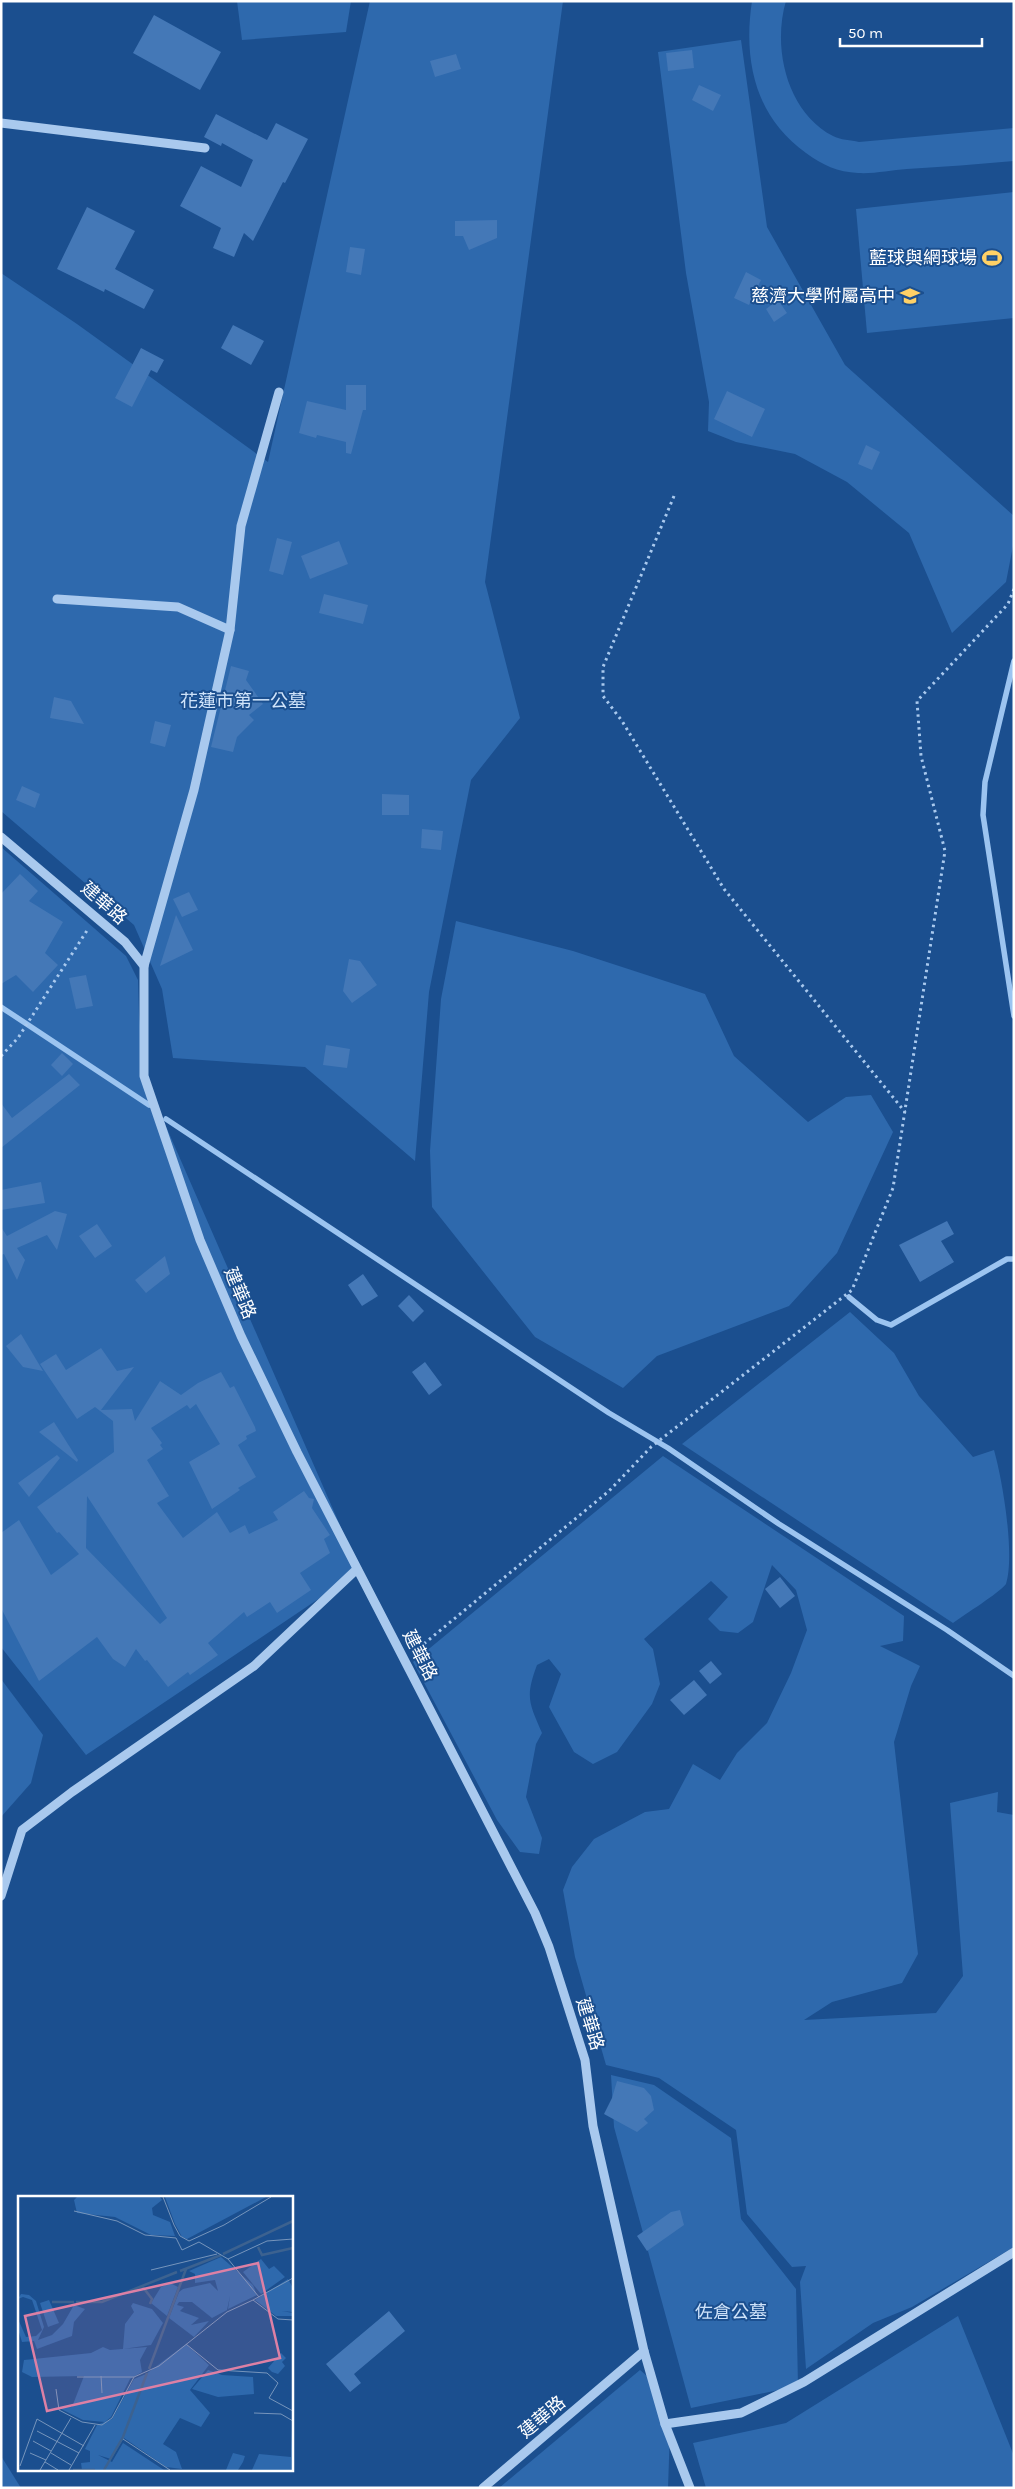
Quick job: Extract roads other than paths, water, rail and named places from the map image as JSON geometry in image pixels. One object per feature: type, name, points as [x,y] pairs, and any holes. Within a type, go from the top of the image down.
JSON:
[{"type":"street","points":[[1,123],[205,148]]},
{"type":"street","points":[[144,966],[194,790],[230,630],[241,526],[279,392]]},
{"type":"street","points":[[57,599],[178,607],[230,630]]},
{"type":"street","name":"建華路","points":[[1,837],[125,942],[144,966],[144,1076],[200,1240],[240,1336],[404,1661],[535,1913],[549,1947],[585,2060],[593,2126],[644,2351],[483,2488]]},
{"type":"street","points":[[1,1896],[22,1830],[72,1792],[254,1666],[357,1569]]},
{"type":"street","points":[[665,2424],[742,2412],[804,2382],[1014,2252]]},
{"type":"street","points":[[644,2351],[665,2424],[690,2488]]},
{"type":"waterway","points":[[1014,661],[985,782],[983,815],[1014,1016]]},
{"type":"waterway","points":[[1,1007],[149,1105]]},
{"type":"waterway","points":[[166,1119],[609,1413],[668,1448],[779,1524],[947,1630],[1014,1676]]},
{"type":"waterway","points":[[849,1297],[877,1320],[891,1325],[1007,1259],[1014,1259]]},
{"type":"place","name":"藍球與網球場","points":[[992,258]]},
{"type":"place","name":"慈濟大學附屬高中","points":[[910,296]]},
{"type":"park label","name":"花蓮市第一公墓","points":[[243,701]]},
{"type":"park label","name":"佐倉公墓","points":[[731,2312]]}]
